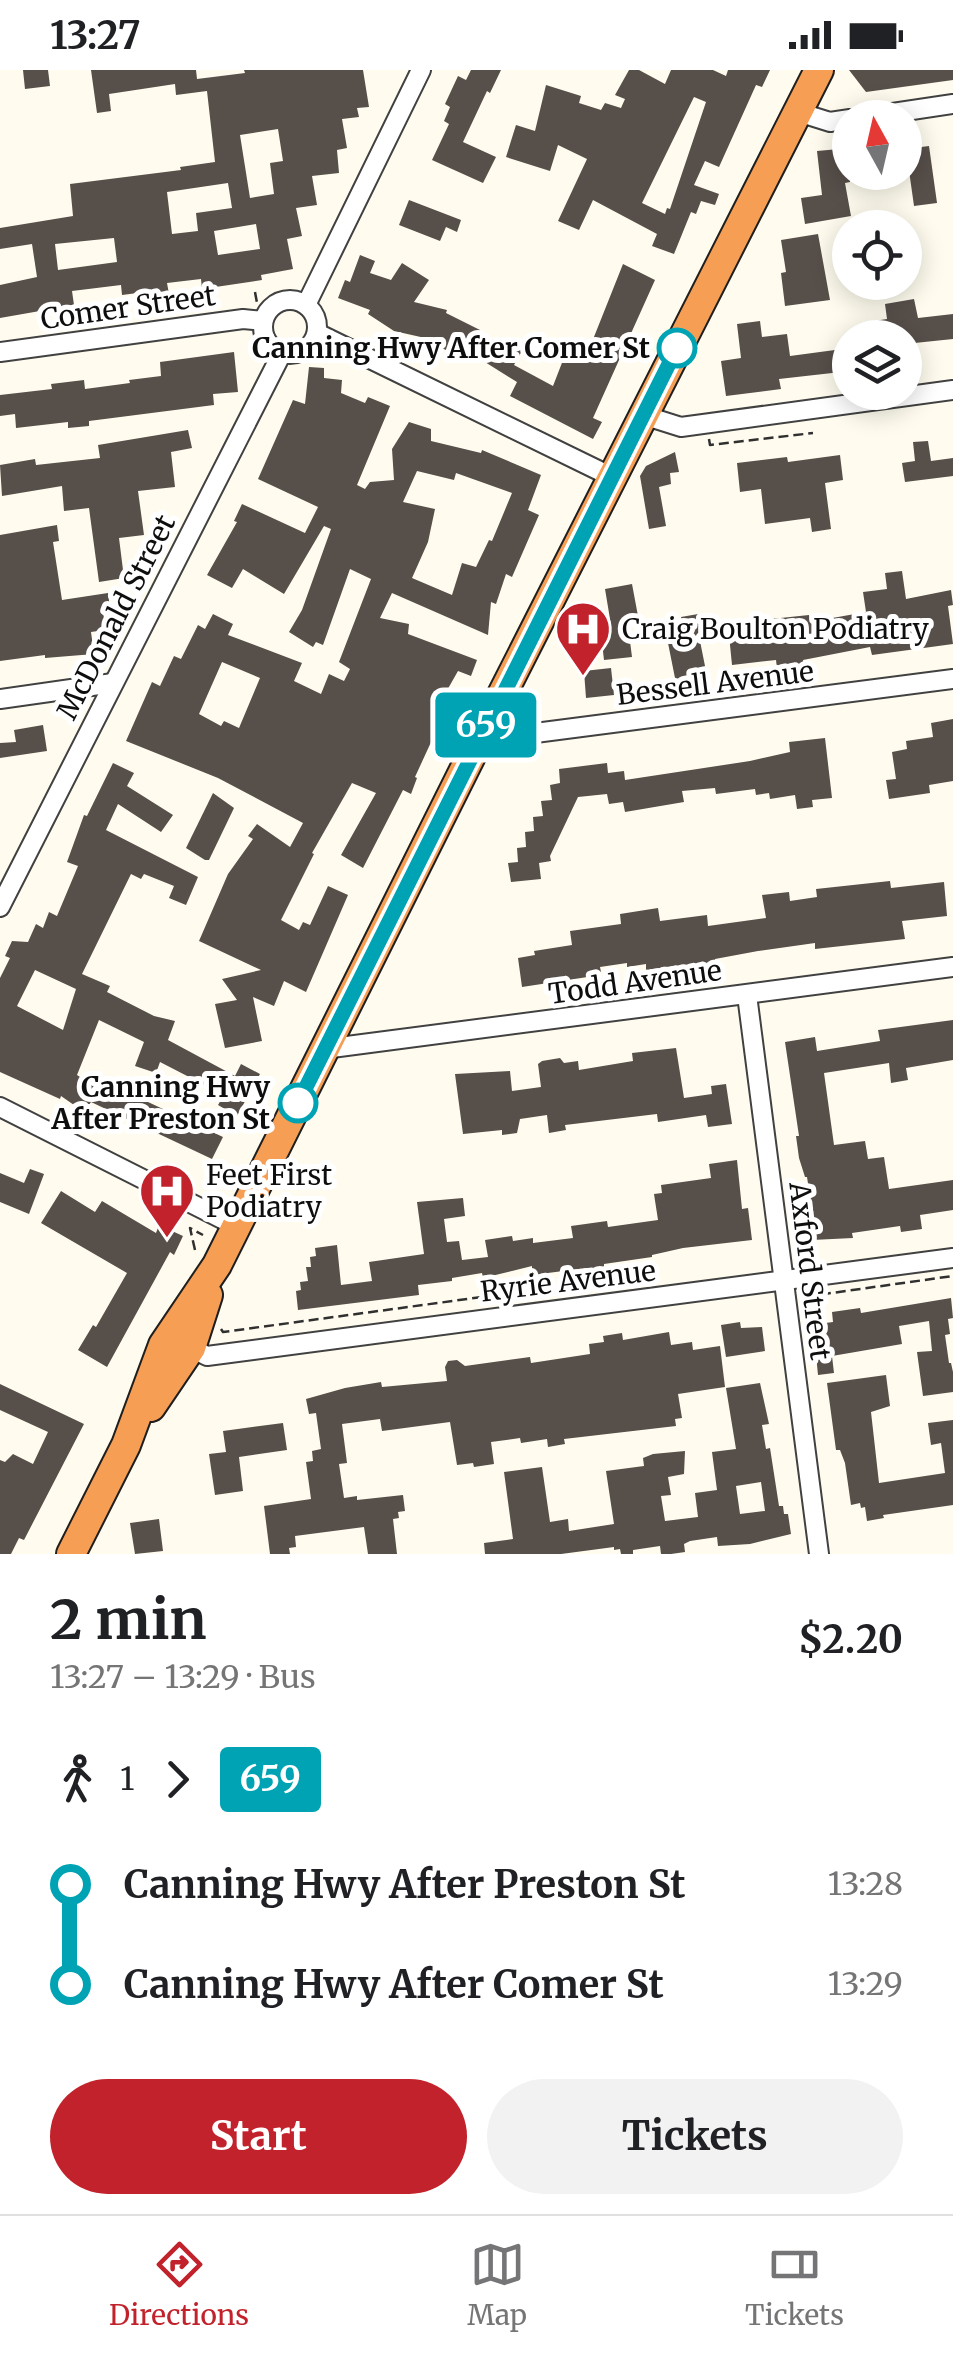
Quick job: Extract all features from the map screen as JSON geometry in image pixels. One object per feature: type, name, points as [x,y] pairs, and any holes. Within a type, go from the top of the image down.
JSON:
[{"type":"highway","points":[[72,1554],[126,1445],[163,1345],[206,1258],[236,1226],[819,70]]},
{"type":"highway","points":[[126,1445],[191,1348],[206,1258]]},
{"type":"street","points":[[306,305],[422,70]]},
{"type":"street","points":[[922,109],[953,104]]},
{"type":"street","points":[[798,112],[832,122]]},
{"type":"street","points":[[291,300],[306,305],[317,321],[317,333],[306,349],[282,354],[267,342],[263,321],[266,312],[291,300]]},
{"type":"street","name":"Comer Street","points":[[0,352],[243,319],[263,321]]},
{"type":"street","points":[[317,333],[612,478]]},
{"type":"street","name":"McDonald Street","points":[[0,907],[282,354]]},
{"type":"street","points":[[642,415],[681,428],[953,390]]},
{"type":"street","name":"Bessell Avenue","points":[[485,728],[512,736],[953,679]]},
{"type":"street","points":[[0,698],[113,683]]},
{"type":"street","name":"Todd Avenue","points":[[324,1049],[953,966]]},
{"type":"street","name":"Axford Street","points":[[747,994],[820,1554]]},
{"type":"street","points":[[0,1107],[236,1226]]},
{"type":"street","name":"Ryrie Avenue","points":[[191,1348],[206,1356],[953,1258]]},
{"type":"path","points":[[203,1235],[190,1228],[206,1258]]},
{"type":"path","points":[[211,1316],[223,1332],[534,1290],[537,1313]]},
{"type":"building","points":[[23,70],[48,70],[50,86],[25,89]]},
{"type":"building","points":[[91,70],[196,70],[197,79],[245,73],[244,70],[363,70],[369,107],[357,108],[359,117],[342,119],[347,148],[337,150],[339,173],[312,176],[317,205],[296,208],[302,236],[287,239],[293,269],[261,275],[262,280],[202,289],[201,279],[167,283],[169,294],[154,296],[153,291],[122,295],[121,285],[72,291],[74,305],[0,318],[0,285],[37,277],[32,244],[0,249],[0,228],[73,216],[70,184],[215,162],[207,91],[176,95],[175,84],[109,94],[111,111],[97,113]],"holes":[[[278,129],[283,161],[270,163],[274,194],[250,198],[240,135]],[[228,183],[232,208],[196,213],[198,231],[172,234],[167,192]],[[256,224],[260,249],[218,255],[214,231]],[[114,238],[117,262],[58,270],[55,244]]]},
{"type":"building","points":[[471,70],[501,70],[463,142],[496,157],[483,183],[432,160],[449,124],[444,121],[450,107],[445,104],[458,76],[466,80]]},
{"type":"building","points":[[629,70],[639,70],[665,84],[671,70],[713,70],[726,76],[728,70],[770,70],[762,87],[756,85],[719,167],[705,161],[694,185],[719,194],[715,205],[701,201],[696,214],[691,212],[674,254],[652,246],[657,234],[593,200],[579,230],[558,221],[587,159],[558,145],[550,171],[506,157],[516,125],[535,131],[546,85],[581,96],[579,103],[601,110],[605,103],[621,108],[625,99],[615,95]],"holes":[[[694,97],[706,102],[670,209],[665,214],[642,203]]]},
{"type":"building","points":[[849,70],[953,70],[953,80],[866,92]]},
{"type":"building","points":[[929,146],[937,203],[914,206],[912,190],[922,190],[922,147]]},
{"type":"building","points":[[832,150],[832,190],[846,190],[850,210],[832,210],[832,219],[805,224],[801,198],[822,195],[817,151]]},
{"type":"building","points":[[409,200],[461,220],[457,232],[446,227],[440,241],[399,225]]},
{"type":"building","points":[[818,234],[830,300],[785,306],[781,273],[786,272],[781,240]]},
{"type":"building","points":[[360,255],[375,261],[370,273],[391,280],[402,263],[429,280],[414,302],[447,310],[446,313],[480,330],[478,333],[501,347],[506,339],[523,349],[514,365],[553,386],[565,355],[584,362],[623,264],[655,280],[593,418],[602,422],[593,439],[510,396],[517,382],[469,352],[465,360],[440,347],[443,342],[394,331],[368,314],[370,310],[338,298],[345,280],[350,282]]},
{"type":"building","points":[[914,300],[918,318],[953,314],[953,339],[922,342],[922,320],[880,320],[887,319],[885,304]]},
{"type":"building","points":[[760,321],[762,337],[787,334],[790,356],[832,350],[832,373],[779,379],[781,389],[726,396],[721,361],[741,358],[737,324]]},
{"type":"building","points":[[234,352],[238,392],[213,394],[214,405],[89,421],[89,426],[68,428],[68,422],[16,428],[15,414],[0,416],[0,395],[52,389],[51,384],[84,380],[85,389],[130,383],[129,380],[161,376],[160,362]]},
{"type":"building","points":[[309,367],[324,368],[324,378],[342,380],[341,393],[365,403],[368,397],[390,406],[357,485],[365,489],[370,482],[394,480],[392,449],[409,422],[431,429],[431,441],[481,453],[482,450],[541,475],[528,510],[539,515],[512,577],[506,574],[496,604],[491,602],[488,635],[392,593],[380,618],[409,624],[408,634],[477,660],[471,676],[458,671],[437,708],[451,714],[443,730],[438,727],[411,794],[403,790],[363,868],[341,855],[376,793],[352,783],[312,853],[281,920],[299,930],[303,922],[310,925],[328,886],[348,895],[306,992],[284,981],[274,1006],[253,997],[262,1041],[225,1048],[215,1004],[237,1000],[222,979],[261,970],[199,941],[228,874],[253,839],[248,836],[257,824],[290,847],[303,823],[218,778],[126,741],[152,682],[160,686],[174,656],[181,659],[198,625],[205,629],[213,614],[233,624],[228,635],[302,663],[294,681],[321,694],[329,674],[344,681],[350,669],[339,662],[371,579],[350,569],[323,645],[316,642],[313,647],[289,632],[302,610],[331,529],[324,526],[284,594],[243,569],[232,588],[207,575],[237,522],[234,521],[242,504],[305,533],[318,507],[258,479],[293,400],[305,404]],"holes":[[[417,471],[454,480],[456,473],[512,493],[492,541],[489,540],[476,567],[462,563],[452,595],[412,578],[428,542],[435,509],[403,502]],[[222,662],[260,678],[239,728],[224,721],[221,726],[199,714]]]},
{"type":"building","points":[[188,430],[192,448],[171,452],[175,487],[138,491],[144,535],[119,538],[124,578],[99,582],[89,508],[64,511],[62,486],[2,496],[0,465],[35,459],[36,465],[100,458],[98,445]]},
{"type":"building","points":[[928,441],[931,461],[953,458],[953,476],[905,482],[902,463],[915,461],[913,442]]},
{"type":"building","points":[[675,452],[679,472],[670,473],[671,484],[659,487],[666,526],[649,529],[640,476],[646,466]]},
{"type":"building","points":[[840,455],[843,480],[825,483],[831,529],[812,532],[810,518],[765,524],[761,489],[740,492],[737,463]]},
{"type":"building","points":[[57,525],[59,541],[53,542],[62,600],[108,593],[110,608],[103,609],[105,630],[91,632],[94,654],[0,661],[0,535]]},
{"type":"building","points":[[902,571],[906,599],[951,590],[953,605],[948,606],[953,644],[872,655],[870,647],[803,660],[804,666],[777,669],[776,660],[732,665],[729,635],[773,630],[771,619],[809,615],[810,622],[866,612],[863,592],[887,589],[885,573]]},
{"type":"building","points":[[632,584],[638,616],[627,618],[632,657],[604,660],[600,626],[611,625],[605,589]]},
{"type":"building","points":[[704,613],[707,626],[719,624],[722,637],[700,641],[707,676],[676,683],[666,633],[684,629],[681,617]]},
{"type":"building","points":[[611,668],[614,695],[586,698],[584,671]]},
{"type":"building","points":[[953,719],[953,781],[929,785],[930,793],[889,799],[886,780],[896,779],[892,752],[907,749],[906,741],[933,737],[931,723]]},
{"type":"building","points":[[43,725],[47,751],[0,758],[0,743],[16,742],[14,730]]},
{"type":"building","points":[[825,738],[832,798],[812,800],[813,807],[797,809],[795,795],[770,799],[769,793],[756,795],[755,789],[716,794],[715,788],[682,791],[684,802],[625,812],[623,802],[609,804],[607,794],[578,797],[551,861],[539,863],[541,879],[511,882],[508,863],[518,862],[517,848],[526,847],[525,832],[534,831],[533,817],[543,816],[541,801],[552,800],[550,785],[560,783],[559,769],[607,763],[608,773],[624,771],[625,780],[750,761],[790,752],[789,742]]},
{"type":"building","points":[[113,763],[134,773],[127,786],[173,815],[161,832],[118,804],[106,830],[198,877],[186,905],[169,898],[174,886],[144,874],[141,879],[131,874],[82,974],[110,986],[107,992],[154,1016],[175,1021],[168,1040],[235,1076],[241,1064],[260,1074],[237,1116],[218,1105],[224,1095],[160,1062],[156,1073],[135,1066],[144,1042],[99,1020],[77,1075],[113,1099],[118,1088],[223,1137],[212,1159],[91,1102],[84,1112],[61,1096],[60,1099],[0,1072],[0,978],[10,958],[5,956],[12,941],[28,942],[36,924],[43,928],[49,912],[57,916],[78,866],[67,862],[84,815],[87,816]],"holes":[[[35,970],[76,989],[63,1030],[17,1006]]]},
{"type":"building","points":[[213,793],[234,808],[209,860],[205,860],[186,848]]},
{"type":"building","points":[[890,881],[891,888],[944,882],[947,916],[902,921],[905,939],[815,949],[815,943],[758,951],[715,959],[717,969],[702,971],[702,967],[681,970],[673,966],[646,970],[646,964],[627,967],[627,963],[600,967],[601,972],[593,973],[594,976],[522,987],[518,958],[535,955],[534,951],[572,945],[570,931],[621,924],[620,914],[658,908],[660,921],[707,915],[708,926],[766,918],[762,895],[789,892],[790,901],[817,897],[816,889]]},
{"type":"building","points":[[953,1020],[953,1060],[906,1068],[908,1080],[891,1083],[889,1063],[824,1073],[834,1145],[865,1141],[868,1159],[884,1157],[889,1189],[953,1180],[953,1210],[920,1215],[922,1229],[901,1232],[900,1226],[852,1233],[853,1238],[812,1240],[811,1203],[799,1158],[785,1042],[815,1037],[817,1051],[880,1041],[878,1030]]},
{"type":"building","points":[[676,1048],[684,1098],[712,1094],[711,1086],[726,1084],[732,1124],[708,1127],[706,1115],[658,1122],[657,1114],[565,1125],[566,1130],[549,1133],[547,1115],[520,1119],[517,1133],[502,1135],[502,1130],[463,1134],[455,1074],[510,1071],[512,1091],[541,1087],[538,1064],[542,1061],[578,1061],[579,1070],[633,1061],[632,1053]]},
{"type":"building","points":[[737,1160],[742,1209],[748,1208],[752,1240],[683,1248],[604,1264],[604,1270],[587,1272],[587,1268],[532,1275],[532,1266],[483,1278],[482,1273],[418,1285],[419,1295],[298,1310],[296,1291],[301,1290],[300,1282],[308,1281],[306,1267],[311,1267],[310,1257],[316,1256],[315,1248],[337,1245],[341,1285],[372,1281],[369,1262],[424,1254],[417,1202],[463,1198],[465,1216],[444,1219],[447,1242],[459,1241],[462,1260],[488,1257],[485,1240],[512,1236],[513,1241],[533,1238],[533,1243],[573,1238],[571,1226],[607,1221],[608,1227],[658,1220],[654,1194],[662,1193],[661,1185],[711,1178],[709,1164]]},
{"type":"building","points":[[30,1169],[44,1174],[29,1214],[0,1202],[0,1173],[24,1183]]},
{"type":"building","points":[[61,1191],[95,1212],[102,1201],[156,1233],[159,1225],[183,1236],[174,1255],[170,1252],[107,1367],[78,1350],[127,1273],[41,1223]]},
{"type":"building","points":[[951,1298],[953,1318],[948,1319],[950,1334],[945,1335],[953,1392],[923,1396],[917,1352],[932,1351],[929,1321],[899,1326],[902,1344],[832,1356],[834,1373],[818,1375],[816,1355],[822,1354],[818,1324],[833,1322],[832,1312],[860,1308],[861,1313]]},
{"type":"building","points":[[740,1322],[741,1328],[762,1327],[765,1351],[726,1357],[721,1325]]},
{"type":"building","points":[[669,1332],[671,1345],[692,1342],[693,1350],[720,1346],[725,1387],[678,1394],[682,1418],[675,1419],[676,1426],[564,1439],[565,1444],[548,1447],[547,1439],[491,1442],[494,1464],[474,1467],[473,1463],[457,1465],[450,1422],[382,1431],[380,1419],[342,1424],[347,1463],[339,1464],[344,1498],[403,1495],[405,1511],[398,1512],[399,1518],[393,1519],[397,1554],[368,1554],[364,1527],[295,1536],[296,1547],[289,1548],[290,1554],[270,1554],[264,1506],[311,1499],[306,1462],[313,1461],[312,1451],[321,1449],[316,1413],[309,1414],[306,1399],[381,1382],[382,1387],[447,1381],[448,1361],[457,1360],[465,1366],[530,1357],[531,1363],[590,1354],[589,1344],[604,1342],[603,1336],[622,1333],[623,1340]]},
{"type":"building","points":[[886,1375],[890,1406],[871,1412],[879,1483],[945,1473],[941,1443],[931,1445],[928,1423],[953,1420],[953,1505],[867,1521],[865,1507],[861,1508],[860,1503],[851,1505],[845,1463],[840,1450],[836,1450],[827,1383]]},
{"type":"building","points":[[760,1383],[769,1424],[762,1425],[766,1449],[770,1448],[779,1506],[788,1514],[791,1534],[750,1544],[718,1546],[717,1537],[690,1541],[684,1544],[685,1552],[671,1554],[661,1554],[660,1546],[633,1550],[633,1554],[621,1554],[614,1547],[561,1554],[485,1554],[484,1543],[513,1539],[504,1472],[542,1467],[550,1522],[568,1519],[569,1531],[614,1524],[606,1471],[644,1466],[643,1458],[653,1454],[685,1451],[684,1474],[668,1477],[671,1495],[661,1496],[665,1521],[698,1517],[695,1493],[717,1490],[712,1452],[736,1449],[726,1388]],"holes":[[[761,1482],[765,1511],[740,1514],[736,1486]]]},
{"type":"building","points":[[0,1384],[84,1424],[24,1540],[19,1538],[11,1554],[0,1554],[0,1460],[5,1462],[13,1454],[33,1464],[48,1432],[0,1410]]},
{"type":"building","points":[[283,1423],[287,1450],[239,1457],[243,1491],[215,1495],[209,1454],[226,1452],[223,1431]]},
{"type":"building","points":[[159,1519],[163,1551],[135,1554],[130,1523]]},
{"type":"bus line","name":"659","points":[[298,1103],[677,348]]},
{"type":"place","name":"Canning Hwy After Comer St","points":[[677,348]]},
{"type":"place","name":"Craig Boulton Podiatry","points":[[583,678]]},
{"type":"place","name":"Canning Hwy After Preston St","points":[[298,1103]]},
{"type":"place","name":"Feet First Podiatry","points":[[167,1240]]}]
